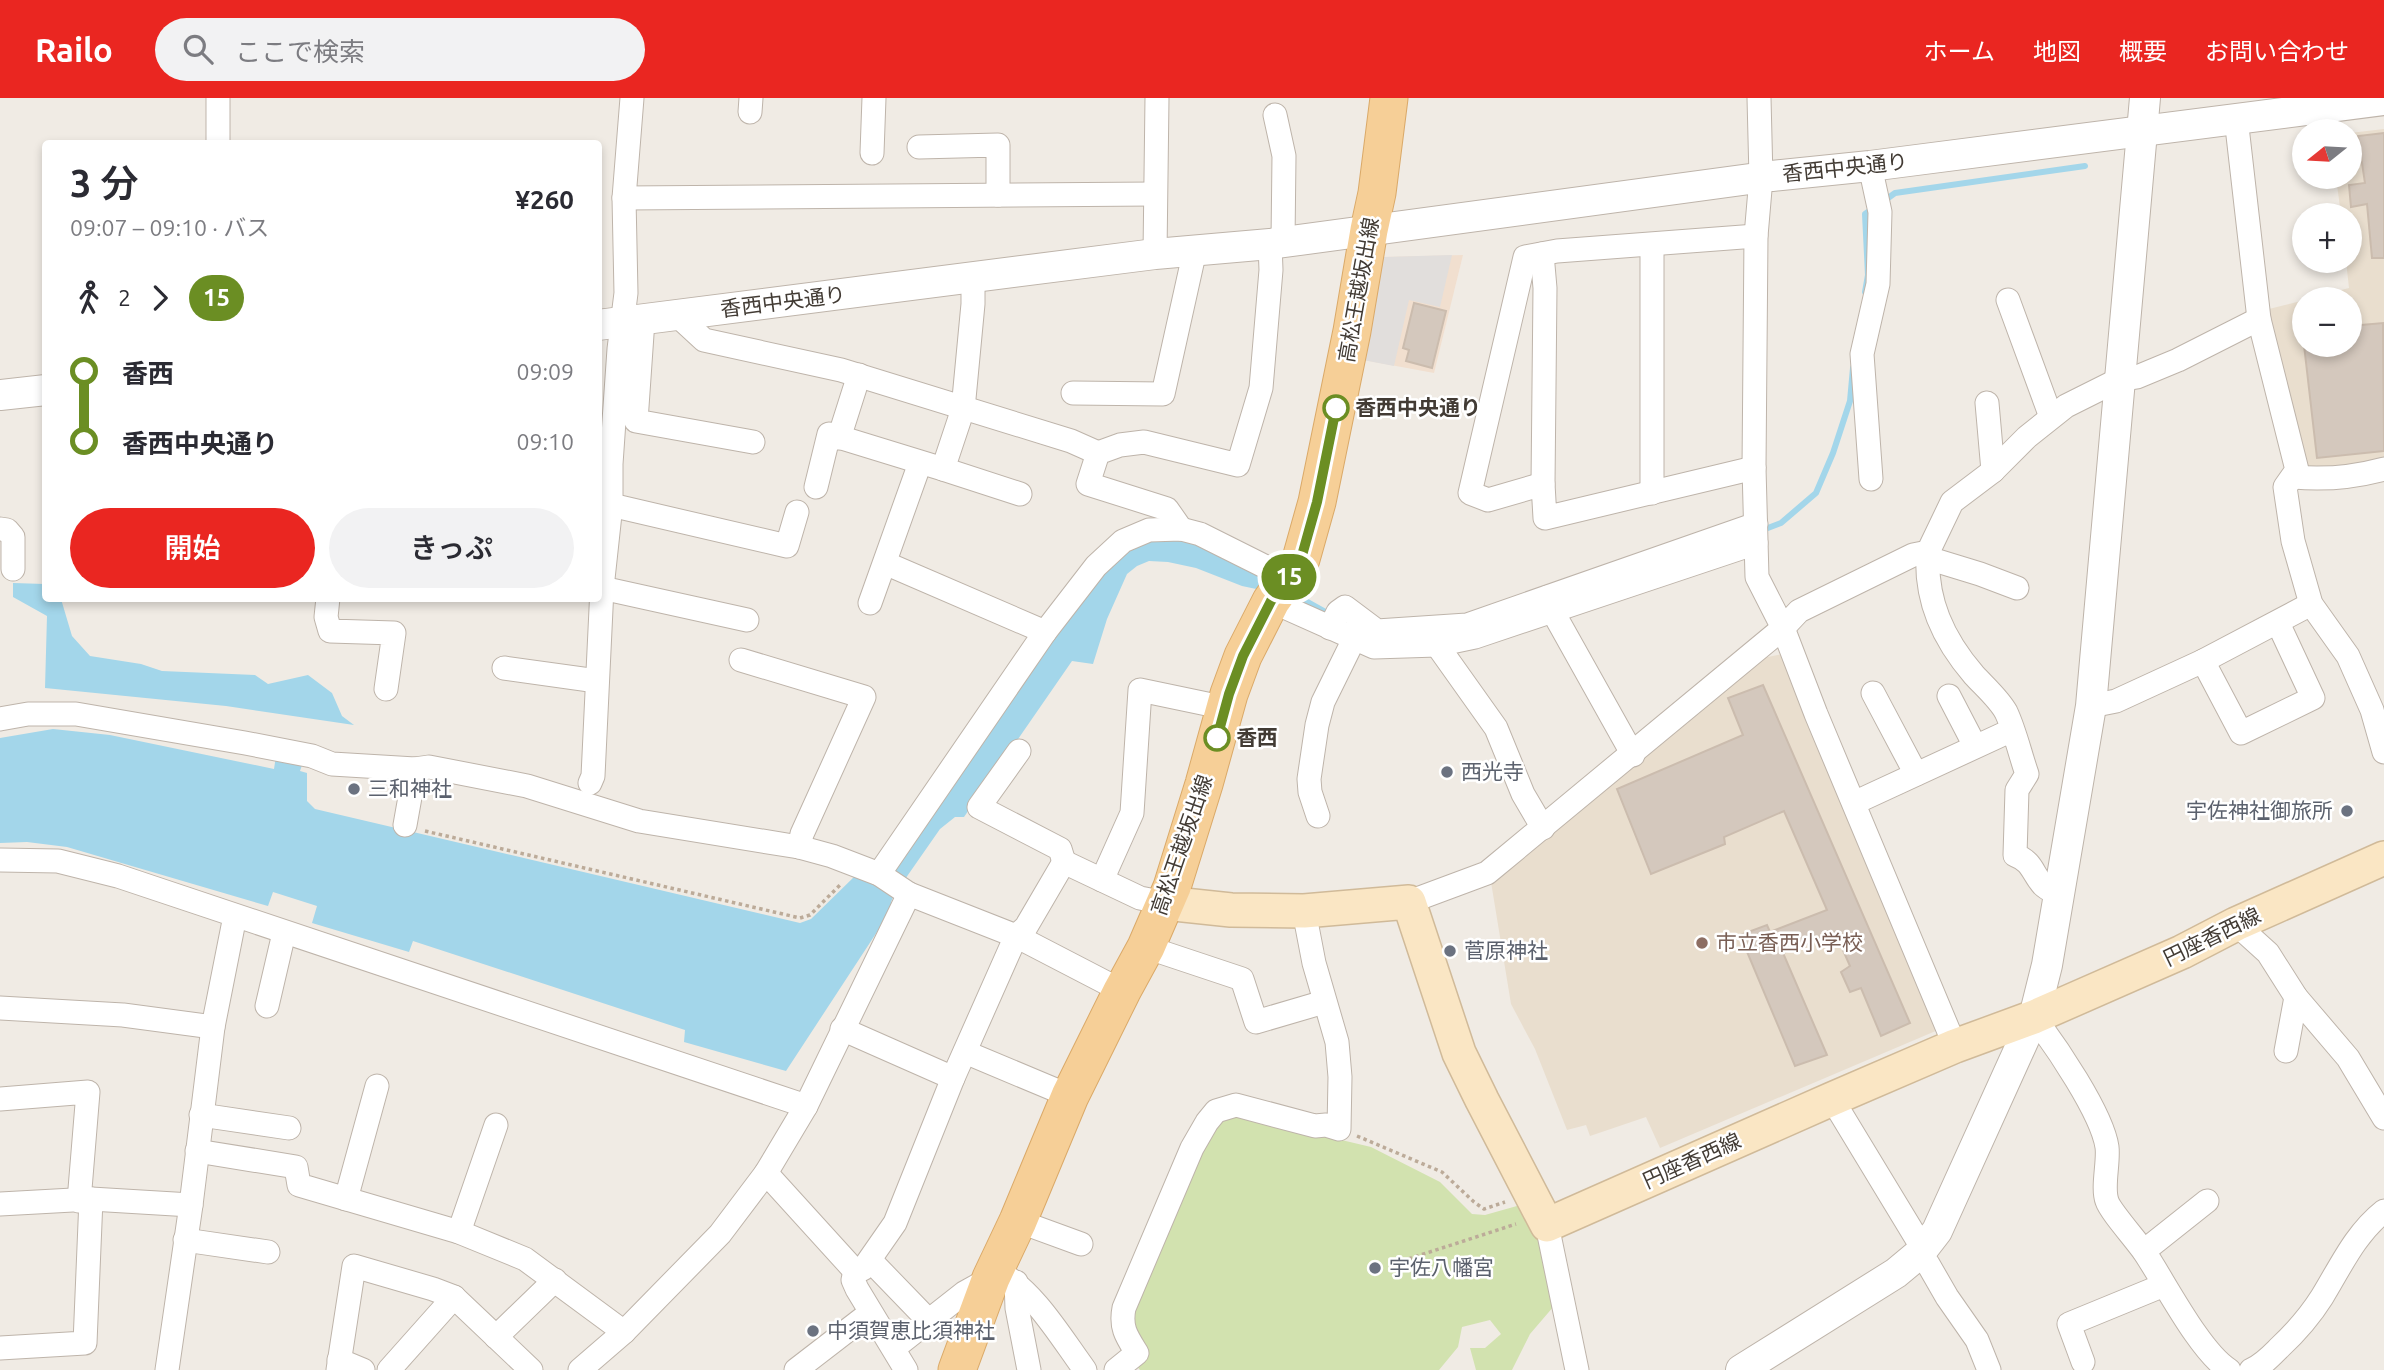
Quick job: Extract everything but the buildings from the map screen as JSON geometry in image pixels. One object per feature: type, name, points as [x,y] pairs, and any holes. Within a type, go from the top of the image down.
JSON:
[{"type":"main road","name":"高松王越坂出線","points":[[957,1370],[1001,1277],[1018,1221],[1070,1096],[1146,947],[1165,903],[1201,796],[1243,656],[1279,589],[1301,559],[1317,502],[1352,331],[1377,194],[1389,98]]},
{"type":"main road","name":"円座香西線","points":[[1541,1211],[1832,1099],[1955,1046],[2034,1017],[2182,953],[2236,924],[2384,858]]},
{"type":"main road","points":[[1165,903],[1231,909],[1304,911],[1409,902],[1459,1053],[1541,1211]]},
{"type":"street","points":[[218,98],[218,140]]},
{"type":"street","points":[[632,98],[624,198],[626,293],[621,323],[611,464],[611,505],[602,588],[747,620]]},
{"type":"street","points":[[872,153],[874,98]]},
{"type":"street","points":[[1155,254],[1157,98]]},
{"type":"street","points":[[1759,98],[1761,178],[1756,236],[1755,468],[1757,577],[1783,628],[1955,1046]]},
{"type":"street","points":[[1741,1370],[1896,1273],[1922,1251],[1937,1231],[2034,1017],[2047,965],[2091,706],[2145,98]]},
{"type":"street","name":"香西中央通り","points":[[621,323],[1155,254],[1277,243],[2236,118],[2323,103],[2384,100]]},
{"type":"street","points":[[678,316],[704,340],[859,375],[963,409],[998,417],[1071,441],[1098,453],[1120,445],[1144,442],[1238,465],[1261,388],[1271,270],[1277,243],[1284,156],[1275,115]]},
{"type":"street","points":[[2236,118],[2259,319],[2297,470],[2285,487],[2293,541],[2311,604],[2348,656],[2372,710],[2384,752]]},
{"type":"street","points":[[919,147],[998,145],[998,195]]},
{"type":"street","points":[[1870,166],[1879,204],[1878,284],[1862,354],[1871,479]]},
{"type":"street","points":[[624,198],[1155,194]]},
{"type":"street","points":[[1543,484],[1488,500],[1470,494],[1525,257],[1756,236]]},
{"type":"street","points":[[1652,245],[1652,493]]},
{"type":"street","points":[[1073,393],[1163,394],[1195,250]]},
{"type":"street","points":[[1542,254],[1545,288],[1545,519],[1755,468]]},
{"type":"street","points":[[943,469],[963,409],[973,277]]},
{"type":"street","points":[[2008,300],[2051,417]]},
{"type":"street","points":[[2059,895],[2043,886],[2034,869],[2024,858],[2015,855],[2017,790],[2027,774],[2006,711],[1967,667],[1942,627],[1931,600],[1926,577],[1928,552],[1952,502],[1993,471],[2066,406],[2118,380],[2137,377],[2168,364],[2259,319]]},
{"type":"street","points":[[621,323],[636,421],[753,442]]},
{"type":"street","points":[[839,438],[859,375]]},
{"type":"street","points":[[0,395],[42,390]]},
{"type":"street","points":[[1987,403],[1993,471]]},
{"type":"street","points":[[816,487],[829,434],[1020,495]]},
{"type":"street","points":[[1098,453],[1088,484],[1167,509],[1181,529]]},
{"type":"street","points":[[870,603],[920,463]]},
{"type":"street","points":[[2294,477],[2314,479],[2352,476],[2384,469]]},
{"type":"street","points":[[611,505],[787,546],[797,512]]},
{"type":"street","points":[[0,529],[7,530],[13,537],[13,569]]},
{"type":"street","points":[[580,1370],[624,1332],[720,1234],[766,1173],[806,1106],[842,1029],[886,880],[1045,632],[1096,566],[1123,541],[1149,530],[1181,529],[1199,534],[1279,589],[1334,620],[1354,639],[1374,647],[1381,639],[1467,625],[1550,604],[1756,534]]},
{"type":"street","points":[[1928,552],[1931,559],[2017,588]]},
{"type":"street","points":[[1409,902],[1487,873],[1633,755],[1783,628],[1799,611],[1913,555],[1928,552]]},
{"type":"street","points":[[885,563],[1045,632]]},
{"type":"street","points":[[328,602],[326,617],[330,631],[394,633],[386,689]]},
{"type":"street","points":[[590,783],[593,776],[601,602]]},
{"type":"street","points":[[1334,620],[1345,607],[1381,639],[1437,645],[1475,637],[1550,604]]},
{"type":"street","points":[[1550,604],[1633,755]]},
{"type":"street","points":[[2091,706],[2116,701],[2203,661],[2311,604]]},
{"type":"street","points":[[2203,661],[2241,733],[2313,698],[2278,623]]},
{"type":"street","points":[[1318,816],[1310,792],[1309,779],[1317,725],[1323,702],[1354,639]]},
{"type":"street","points":[[1437,645],[1496,728],[1523,794],[1543,828]]},
{"type":"street","points":[[741,660],[864,697],[802,834],[799,847]]},
{"type":"street","points":[[504,668],[597,681]]},
{"type":"street","points":[[1102,880],[1132,813],[1140,690],[1226,708]]},
{"type":"street","points":[[1873,693],[1916,774]]},
{"type":"street","points":[[1950,696],[1975,746]]},
{"type":"street","points":[[0,719],[29,714],[75,714],[312,756],[332,764],[415,769],[429,767],[527,786],[639,821],[799,847],[832,856],[1016,936],[1122,991]]},
{"type":"street","points":[[1854,803],[2012,730]]},
{"type":"street","points":[[906,1370],[853,1280],[895,1223],[953,1078],[1016,936],[1026,927],[1064,862],[1060,849],[979,807],[1019,751]]},
{"type":"street","points":[[405,825],[415,769]]},
{"type":"street","points":[[0,860],[58,861],[118,876],[806,1106]]},
{"type":"street","points":[[1064,862],[1140,898],[1165,903]]},
{"type":"street","points":[[1116,1370],[1137,1353],[1121,1323],[1124,1308],[1192,1148],[1216,1111],[1236,1105],[1315,1126],[1326,1125],[1339,1129],[1340,1077],[1337,1042],[1324,1002],[1304,911]]},
{"type":"street","points":[[167,1370],[213,1027],[234,916]]},
{"type":"street","points":[[2236,924],[2268,953],[2296,997],[2348,1058],[2384,1118]]},
{"type":"street","points":[[267,1006],[284,933]]},
{"type":"street","points":[[1146,947],[1241,979],[1256,1022],[1324,1002]]},
{"type":"street","points":[[2286,1051],[2296,997]]},
{"type":"street","points":[[0,1008],[123,1015],[213,1027]]},
{"type":"street","points":[[2034,1017],[2052,1041],[2099,1120],[2107,1146],[2107,1201],[2144,1251],[2197,1335],[2222,1366],[2229,1370]]},
{"type":"street","points":[[842,1029],[953,1078]]},
{"type":"street","points":[[965,1052],[1070,1096]]},
{"type":"street","points":[[346,1199],[377,1086]]},
{"type":"street","points":[[0,1099],[88,1093],[85,1343],[0,1348]]},
{"type":"street","points":[[1832,1099],[1947,1297],[1977,1340],[1989,1370]]},
{"type":"street","points":[[201,1115],[289,1128]]},
{"type":"street","points":[[459,1232],[496,1125]]},
{"type":"street","points":[[197,1151],[296,1167],[299,1185],[459,1232],[525,1259],[624,1332]]},
{"type":"street","points":[[766,1173],[862,1266],[929,1321]]},
{"type":"street","points":[[0,1204],[85,1200],[191,1205]]},
{"type":"street","points":[[2144,1251],[2207,1200]]},
{"type":"street","points":[[1541,1211],[1577,1370]]},
{"type":"street","points":[[2251,1370],[2261,1366],[2300,1328],[2368,1223],[2384,1211]]},
{"type":"street","points":[[1018,1221],[1082,1244]]},
{"type":"street","points":[[185,1240],[268,1252]]},
{"type":"street","points":[[363,1370],[338,1365],[354,1266],[454,1297],[531,1370]]},
{"type":"street","points":[[894,1348],[964,1293],[1001,1277]]},
{"type":"street","points":[[1001,1277],[1017,1308],[1029,1370]]},
{"type":"street","points":[[1001,1277],[1035,1301],[1085,1370]]},
{"type":"street","points":[[496,1337],[555,1280]]},
{"type":"street","points":[[2083,1362],[2068,1324],[2164,1285]]},
{"type":"street","points":[[389,1370],[454,1297]]},
{"type":"street","points":[[796,1370],[870,1313]]},
{"type":"path","points":[[405,825],[800,918],[886,880]]},
{"type":"path","points":[[1339,1129],[1443,1172],[1484,1209],[1541,1211]]},
{"type":"path","points":[[1402,1261],[1541,1211]]},
{"type":"shaded area","points":[[2384,129],[2384,463],[2305,473],[2265,310],[2292,303],[2292,357],[2362,357],[2362,287],[2349,287],[2347,273],[2362,273],[2362,203],[2339,203],[2338,189],[2362,189],[2362,132]]},
{"type":"shaded area","points":[[1452,255],[1440,307],[1409,300],[1394,366],[1358,359],[1376,264],[1384,257]]},
{"type":"shaded area","points":[[1463,255],[1434,373],[1358,359],[1384,257]]},
{"type":"shaded area","name":"市立香西小学校","points":[[1782,654],[1938,1030],[1660,1148],[1646,1117],[1590,1136],[1586,1125],[1567,1130],[1535,1049],[1511,1004],[1491,882],[1758,659]]},
{"type":"green space","points":[[1241,1116],[1371,1147],[1440,1182],[1472,1214],[1485,1215],[1524,1204],[1541,1242],[1554,1306],[1530,1334],[1512,1370],[1476,1370],[1470,1348],[1485,1348],[1501,1334],[1490,1320],[1462,1327],[1458,1347],[1439,1370],[1140,1370],[1136,1365],[1129,1325],[1133,1301],[1217,1118]]},
{"type":"water","points":[[1177,536],[1265,575],[1328,610],[1322,620],[1261,590],[1242,586],[1196,568],[1168,562],[1149,561],[1127,574],[1107,619],[1093,664],[1072,661],[964,817],[955,817],[940,829],[894,895],[892,909],[786,1071],[684,1042],[685,1030],[413,941],[409,952],[312,923],[317,906],[273,892],[268,906],[67,847],[27,842],[0,843],[0,738],[53,729],[110,735],[274,769],[276,756],[303,762],[300,771],[307,773],[307,801],[315,809],[800,923],[811,919],[856,875],[879,884],[1096,578],[1139,542]]},
{"type":"water","points":[[13,583],[42,584],[42,602],[62,602],[72,636],[90,656],[141,664],[162,671],[255,675],[268,684],[308,675],[332,693],[342,716],[354,725],[226,706],[45,688],[47,616],[13,597]]},
{"type":"waterway","points":[[1884,201],[1895,193],[2085,166]]},
{"type":"waterway","points":[[1865,292],[1868,275],[1865,214],[1875,207]]},
{"type":"waterway","points":[[1760,531],[1781,523],[1816,493],[1850,401],[1853,368]]},
{"type":"bus line","name":"15","points":[[1217,738],[1243,656],[1271,601],[1301,559],[1317,502],[1336,408]]},
{"type":"place","name":"香西中央通り","points":[[1336,408]]},
{"type":"place","name":"香西","points":[[1217,738]]},
{"type":"place","name":"西光寺","points":[[1447,772]]},
{"type":"place","name":"三和神社","points":[[354,789]]},
{"type":"place","name":"宇佐神社御旅所","points":[[2347,811]]},
{"type":"place","name":"市立香西小学校","points":[[1702,943]]},
{"type":"place","name":"菅原神社","points":[[1450,951]]},
{"type":"place","name":"宇佐八幡宮","points":[[1375,1268]]},
{"type":"place","name":"中須賀恵比須神社","points":[[813,1331]]}]
